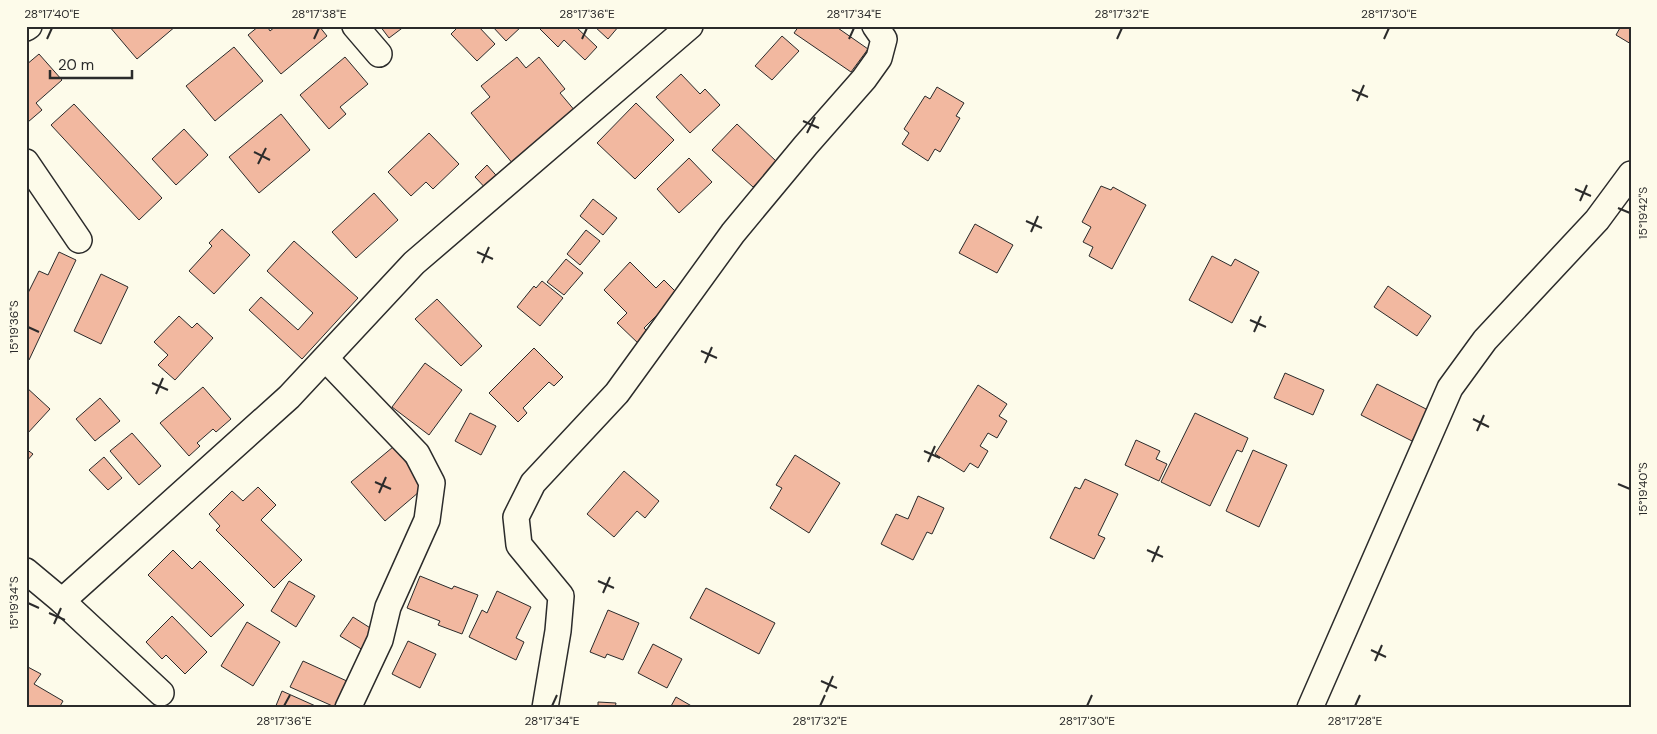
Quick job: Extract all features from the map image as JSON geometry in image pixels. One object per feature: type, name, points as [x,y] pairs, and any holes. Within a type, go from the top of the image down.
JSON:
[{"type":"street","points":[[355,26],[379,54]]},
{"type":"street","points":[[62,601],[289,398],[414,263],[690,26]]},
{"type":"street","points":[[545,708],[558,631],[561,596],[519,545],[516,517],[533,483],[617,393],[733,233],[864,79],[879,58],[884,39],[875,26]]},
{"type":"street","points":[[26,162],[78,240]]},
{"type":"street","points":[[1310,708],[1450,388],[1485,340],[1597,220],[1631,174]]},
{"type":"street","points":[[326,359],[417,454],[432,483],[427,520],[388,607],[380,640],[348,708]]},
{"type":"street","points":[[26,571],[62,601],[161,693]]},
{"type":"building","points":[[109,26],[176,26],[137,59]]},
{"type":"building","points":[[259,26],[267,26],[270,31],[276,26],[319,26],[327,36],[281,74],[248,35]]},
{"type":"building","points":[[380,26],[405,26],[389,38]]},
{"type":"building","points":[[459,26],[478,26],[495,44],[477,61],[451,34]]},
{"type":"building","points":[[492,26],[522,26],[506,41]]},
{"type":"building","points":[[539,26],[575,26],[597,47],[585,60],[564,40],[558,47]]},
{"type":"building","points":[[594,26],[619,26],[608,39]]},
{"type":"building","points":[[799,26],[835,26],[868,49],[851,72],[794,33]]},
{"type":"building","points":[[1621,26],[1631,30],[1631,44],[1616,35]]},
{"type":"building","points":[[782,36],[799,51],[772,80],[755,66]]},
{"type":"building","points":[[234,47],[263,81],[215,121],[186,86]]},
{"type":"building","points":[[39,54],[62,80],[36,103],[42,110],[28,122],[26,120],[26,65]]},
{"type":"building","points":[[345,57],[368,84],[340,107],[346,114],[329,129],[300,95]]},
{"type":"building","points":[[517,57],[526,68],[539,57],[565,89],[560,93],[581,118],[518,170],[471,113],[490,97],[481,86]]},
{"type":"building","points":[[681,74],[700,94],[705,89],[720,105],[690,133],[656,97]]},
{"type":"building","points":[[937,87],[964,103],[956,116],[960,118],[940,152],[935,149],[928,161],[902,144],[909,133],[904,129],[925,96],[930,99]]},
{"type":"building","points":[[636,103],[674,140],[635,179],[597,143]]},
{"type":"building","points":[[74,104],[162,198],[139,220],[51,125]]},
{"type":"building","points":[[281,114],[310,150],[259,193],[229,157]]},
{"type":"building","points":[[737,124],[777,162],[753,187],[712,150]]},
{"type":"building","points":[[184,129],[208,155],[176,185],[152,159]]},
{"type":"building","points":[[429,133],[459,164],[433,189],[426,182],[411,196],[388,172]]},
{"type":"building","points":[[689,158],[712,182],[679,213],[657,189]]},
{"type":"building","points":[[487,165],[502,182],[490,193],[475,177]]},
{"type":"building","points":[[1101,186],[1111,190],[1113,187],[1146,205],[1112,269],[1089,256],[1093,247],[1083,242],[1091,227],[1082,222]]},
{"type":"building","points":[[374,193],[398,220],[356,258],[332,232]]},
{"type":"building","points":[[593,199],[617,218],[603,235],[580,216]]},
{"type":"building","points":[[975,224],[1013,245],[997,273],[959,253]]},
{"type":"building","points":[[222,229],[250,255],[214,294],[189,271],[212,246],[209,243]]},
{"type":"building","points":[[586,230],[600,241],[580,265],[567,254]]},
{"type":"building","points":[[294,241],[358,298],[302,359],[249,310],[261,297],[298,330],[313,313],[267,271]]},
{"type":"building","points":[[59,252],[76,260],[29,360],[26,359],[26,297],[39,271],[48,275]]},
{"type":"building","points":[[1212,256],[1231,266],[1235,259],[1259,272],[1232,323],[1189,300]]},
{"type":"building","points":[[566,259],[583,273],[564,295],[547,282]]},
{"type":"building","points":[[630,262],[656,288],[664,280],[678,294],[644,328],[651,335],[640,345],[617,323],[627,313],[604,290]]},
{"type":"building","points":[[101,274],[128,287],[101,344],[74,331]]},
{"type":"building","points":[[542,281],[563,298],[540,326],[517,307],[534,286],[536,288]]},
{"type":"building","points":[[1388,286],[1431,316],[1417,336],[1374,307]]},
{"type":"building","points":[[437,299],[482,346],[461,366],[415,319]]},
{"type":"building","points":[[179,316],[192,328],[197,323],[213,338],[175,380],[158,365],[168,355],[154,342]]},
{"type":"building","points":[[534,348],[563,377],[554,386],[549,382],[523,408],[527,413],[518,422],[489,393]]},
{"type":"building","points":[[425,363],[462,390],[429,435],[392,407]]},
{"type":"building","points":[[1285,373],[1324,390],[1313,415],[1274,398]]},
{"type":"building","points":[[1377,384],[1428,410],[1412,441],[1361,415]]},
{"type":"building","points":[[978,385],[1007,404],[999,416],[1007,421],[997,438],[988,433],[980,446],[988,451],[978,468],[970,463],[964,472],[935,454]]},
{"type":"building","points":[[26,387],[50,409],[26,435]]},
{"type":"building","points":[[203,387],[231,419],[216,432],[213,429],[197,443],[200,446],[189,456],[160,423]]},
{"type":"building","points":[[100,398],[120,421],[95,441],[76,419]]},
{"type":"building","points":[[470,413],[496,426],[481,455],[455,441]]},
{"type":"building","points":[[1195,413],[1248,438],[1242,452],[1237,450],[1210,506],[1161,482]]},
{"type":"building","points":[[132,433],[161,466],[139,485],[110,451]]},
{"type":"building","points":[[1136,440],[1160,451],[1156,459],[1167,464],[1159,481],[1125,465]]},
{"type":"building","points":[[393,447],[426,486],[385,521],[351,482]]},
{"type":"building","points":[[26,449],[33,454],[26,462]]},
{"type":"building","points":[[1253,450],[1287,465],[1259,527],[1226,511]]},
{"type":"building","points":[[795,455],[840,483],[809,533],[770,508],[782,488],[776,485]]},
{"type":"building","points":[[104,457],[122,478],[108,490],[89,470]]},
{"type":"building","points":[[624,471],[659,501],[645,518],[637,511],[614,537],[587,514]]},
{"type":"building","points":[[1085,479],[1118,494],[1098,535],[1105,538],[1094,559],[1050,538],[1075,487],[1080,489]]},
{"type":"building","points":[[258,487],[276,505],[261,520],[302,560],[274,588],[216,530],[220,526],[209,514],[232,491],[243,501]]},
{"type":"building","points":[[918,496],[944,508],[932,534],[927,532],[913,560],[881,544],[896,514],[908,519]]},
{"type":"building","points":[[173,550],[192,569],[200,561],[244,605],[211,637],[148,575]]},
{"type":"building","points":[[420,576],[452,589],[454,586],[478,595],[462,634],[438,625],[440,621],[407,608]]},
{"type":"building","points":[[289,581],[315,596],[296,627],[271,611]]},
{"type":"building","points":[[706,588],[775,623],[759,654],[690,618]]},
{"type":"building","points":[[497,591],[531,607],[516,638],[524,642],[516,660],[469,637],[482,610],[487,613]]},
{"type":"building","points":[[608,610],[639,623],[623,660],[607,654],[605,658],[590,652]]},
{"type":"building","points":[[172,616],[207,652],[185,674],[166,655],[162,659],[146,642]]},
{"type":"building","points":[[353,617],[375,631],[363,650],[340,636]]},
{"type":"building","points":[[247,622],[280,642],[253,686],[221,666]]},
{"type":"building","points":[[408,641],[436,654],[420,688],[392,674]]},
{"type":"building","points":[[653,644],[682,659],[667,688],[638,673]]},
{"type":"building","points":[[303,661],[349,682],[337,708],[290,687]]},
{"type":"building","points":[[26,666],[41,674],[34,684],[63,701],[59,708],[26,708]]},
{"type":"building","points":[[282,691],[320,708],[275,708]]},
{"type":"building","points":[[676,697],[695,708],[670,708]]},
{"type":"building","points":[[598,702],[616,703],[615,708],[598,708]]}]
